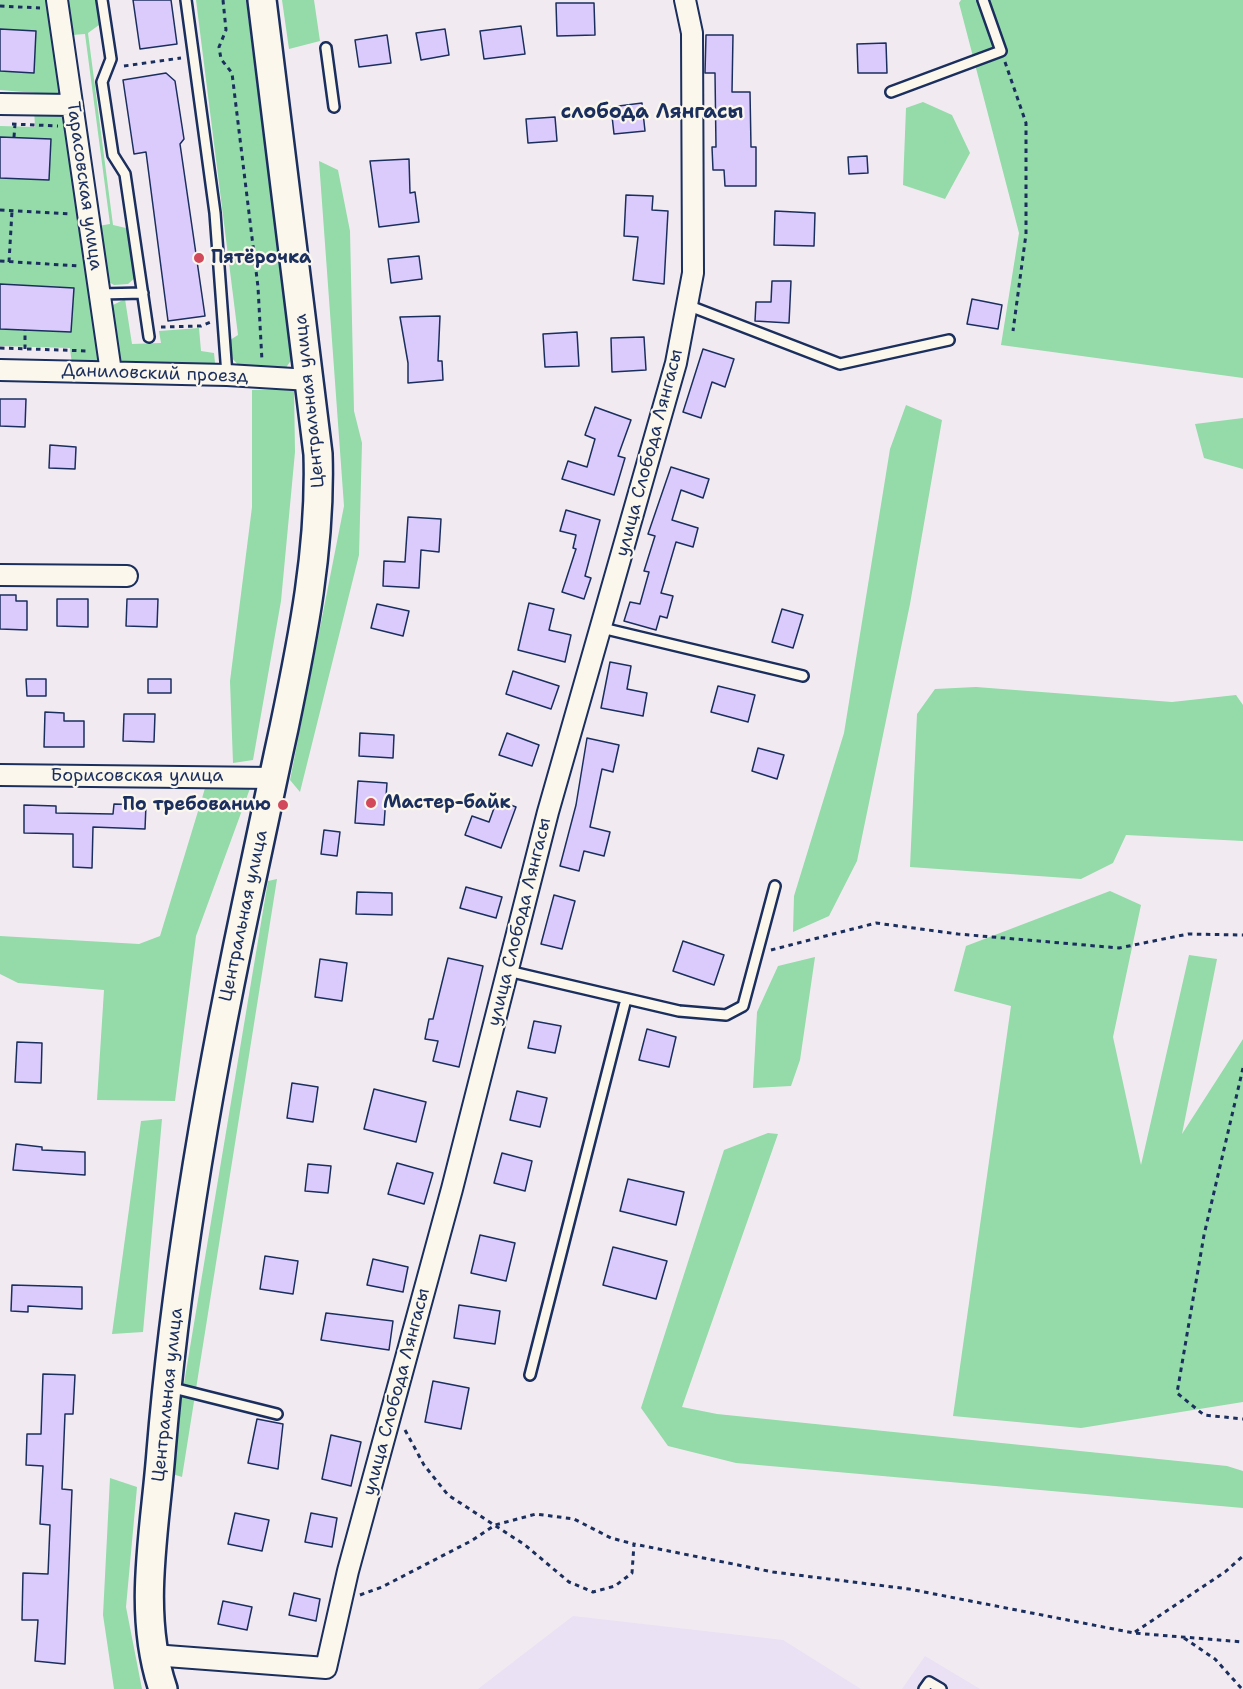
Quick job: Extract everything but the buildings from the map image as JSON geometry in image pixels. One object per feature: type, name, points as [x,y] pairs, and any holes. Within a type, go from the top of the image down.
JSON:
[{"type":"street","name":"Центральная улица","points":[[163,1689],[153,1655],[149,1626],[150,1578],[170,1347],[209,1095],[301,646],[315,558],[320,503],[318,454],[310,380],[262,0]]},
{"type":"street","name":"улица Слобода Лянгасы","points":[[153,1655],[326,1668],[341,1602],[548,812],[676,363],[693,273],[692,33],[685,0]]},
{"type":"street","name":"Тарасовская улица","points":[[49,4],[72,105],[111,372]]},
{"type":"street","points":[[0,104],[72,105]]},
{"type":"street","name":"Даниловский проезд","points":[[0,370],[227,375],[310,380]]},
{"type":"street","points":[[0,574],[127,576]]},
{"type":"street","name":"Борисовская улица","points":[[0,775],[273,778]]},
{"type":"lane","points":[[102,0],[111,59],[102,82],[113,155],[125,174],[149,337]]},
{"type":"lane","points":[[186,0],[215,213],[227,375]]},
{"type":"lane","points":[[891,92],[1001,51],[983,0]]},
{"type":"lane","points":[[326,48],[334,107]]},
{"type":"lane","points":[[100,294],[143,293]]},
{"type":"lane","points":[[687,305],[840,364],[949,340]]},
{"type":"lane","points":[[602,628],[803,676]]},
{"type":"lane","points":[[508,971],[679,1011],[726,1015],[743,1006],[775,885]]},
{"type":"lane","points":[[530,1375],[626,999]]},
{"type":"lane","points":[[167,1386],[277,1414]]},
{"type":"lane","points":[[924,1689],[929,1682],[941,1689]]},
{"type":"path","points":[[40,0],[49,4]]},
{"type":"path","points":[[223,0],[226,30],[219,47],[221,59],[232,74],[258,287],[264,378]]},
{"type":"path","points":[[0,6],[49,4]]},
{"type":"path","points":[[42,19],[49,4]]},
{"type":"path","points":[[1001,51],[1026,123],[1026,234],[1013,331]]},
{"type":"path","points":[[122,55],[124,66]]},
{"type":"path","points":[[118,73],[124,66],[181,58]]},
{"type":"path","points":[[7,124],[58,126]]},
{"type":"path","points":[[14,137],[15,124]]},
{"type":"path","points":[[0,210],[71,214]]},
{"type":"path","points":[[9,262],[12,211]]},
{"type":"path","points":[[0,261],[79,266]]},
{"type":"path","points":[[159,317],[161,329],[208,325],[214,313]]},
{"type":"path","points":[[25,330],[25,349]]},
{"type":"path","points":[[0,348],[91,351]]},
{"type":"path","points":[[757,954],[876,923],[957,934],[1119,948],[1188,934],[1243,935]]},
{"type":"path","points":[[1243,1068],[1204,1235],[1177,1394],[1204,1415],[1243,1419]]},
{"type":"path","points":[[394,1400],[405,1432],[448,1495],[525,1545],[569,1582],[593,1592],[615,1587],[632,1573],[634,1544]]},
{"type":"path","points":[[341,1602],[382,1587],[471,1541],[495,1525],[536,1514],[574,1519],[611,1538],[634,1544],[773,1572],[909,1589],[1134,1633],[1243,1642]]},
{"type":"path","points":[[1134,1633],[1225,1572],[1243,1556]]},
{"type":"path","points":[[1182,1637],[1215,1659],[1242,1689]]},
{"type":"shaded area","points":[[573,1616],[783,1640],[861,1689],[478,1689]]},
{"type":"shaded area","points":[[925,1656],[980,1689],[902,1689]]},
{"type":"green space","points":[[0,0],[52,0],[63,89],[60,95],[0,90]]},
{"type":"green space","points":[[66,0],[98,0],[99,25],[88,33],[113,225],[126,228],[130,235],[136,277],[128,284],[114,285],[107,281],[98,226],[110,224],[85,34],[72,35]]},
{"type":"green space","points":[[196,0],[246,0],[292,359],[285,369],[241,368],[230,356],[230,340],[238,335]]},
{"type":"green space","points":[[282,0],[314,0],[320,41],[289,49]]},
{"type":"green space","points":[[961,0],[1243,0],[1243,378],[1001,345],[1019,233],[959,3]]},
{"type":"green space","points":[[923,102],[952,115],[970,153],[945,199],[903,185],[906,108]]},
{"type":"green space","points":[[34,108],[65,112],[100,357],[96,364],[72,365],[70,348],[0,346],[0,126],[35,127]]},
{"type":"green space","points":[[319,161],[338,170],[350,231],[354,411],[362,443],[359,555],[300,792],[290,780],[344,506]]},
{"type":"green space","points":[[125,299],[132,344],[161,343],[159,331],[199,328],[201,351],[214,353],[215,363],[212,366],[121,364],[118,361],[111,306]]},
{"type":"green space","points":[[294,389],[295,452],[281,601],[253,760],[233,763],[230,681],[252,507],[252,390]]},
{"type":"green space","points":[[906,405],[942,420],[910,604],[857,861],[829,916],[793,932],[794,896],[844,733],[890,449]]},
{"type":"green space","points":[[1243,418],[1243,469],[1204,458],[1195,424]]},
{"type":"green space","points":[[976,687],[1172,702],[1236,695],[1243,705],[1243,841],[1126,835],[1113,863],[1081,879],[910,867],[917,714],[935,689]]},
{"type":"green space","points":[[252,783],[196,936],[175,1101],[97,1100],[104,990],[18,983],[0,974],[0,936],[139,944],[160,936],[206,785]]},
{"type":"green space","points":[[277,879],[182,1477],[169,1473],[268,881]]},
{"type":"green space","points":[[1110,891],[1141,905],[1113,1037],[1141,1165],[1189,955],[1217,959],[1182,1134],[1243,1039],[1243,1402],[1081,1428],[953,1416],[1011,1006],[954,991],[966,946]]},
{"type":"green space","points":[[815,957],[800,1060],[791,1086],[753,1088],[757,1012],[778,966]]},
{"type":"green space","points":[[162,1119],[143,1332],[112,1334],[141,1121]]},
{"type":"green space","points":[[768,1133],[778,1134],[682,1407],[717,1414],[1227,1466],[1243,1471],[1243,1508],[736,1463],[668,1446],[641,1408],[724,1150]]},
{"type":"green space","points":[[110,1478],[137,1487],[126,1607],[142,1689],[114,1689],[103,1615]]},
{"type":"place","name":"Пятёрочка","points":[[199,258]]},
{"type":"place","name":"Мастер-байк","points":[[371,803]]},
{"type":"place","name":"По требованию","points":[[283,805]]},
{"type":"district","name":"слобода Лянгасы","points":[[652,113]]}]
